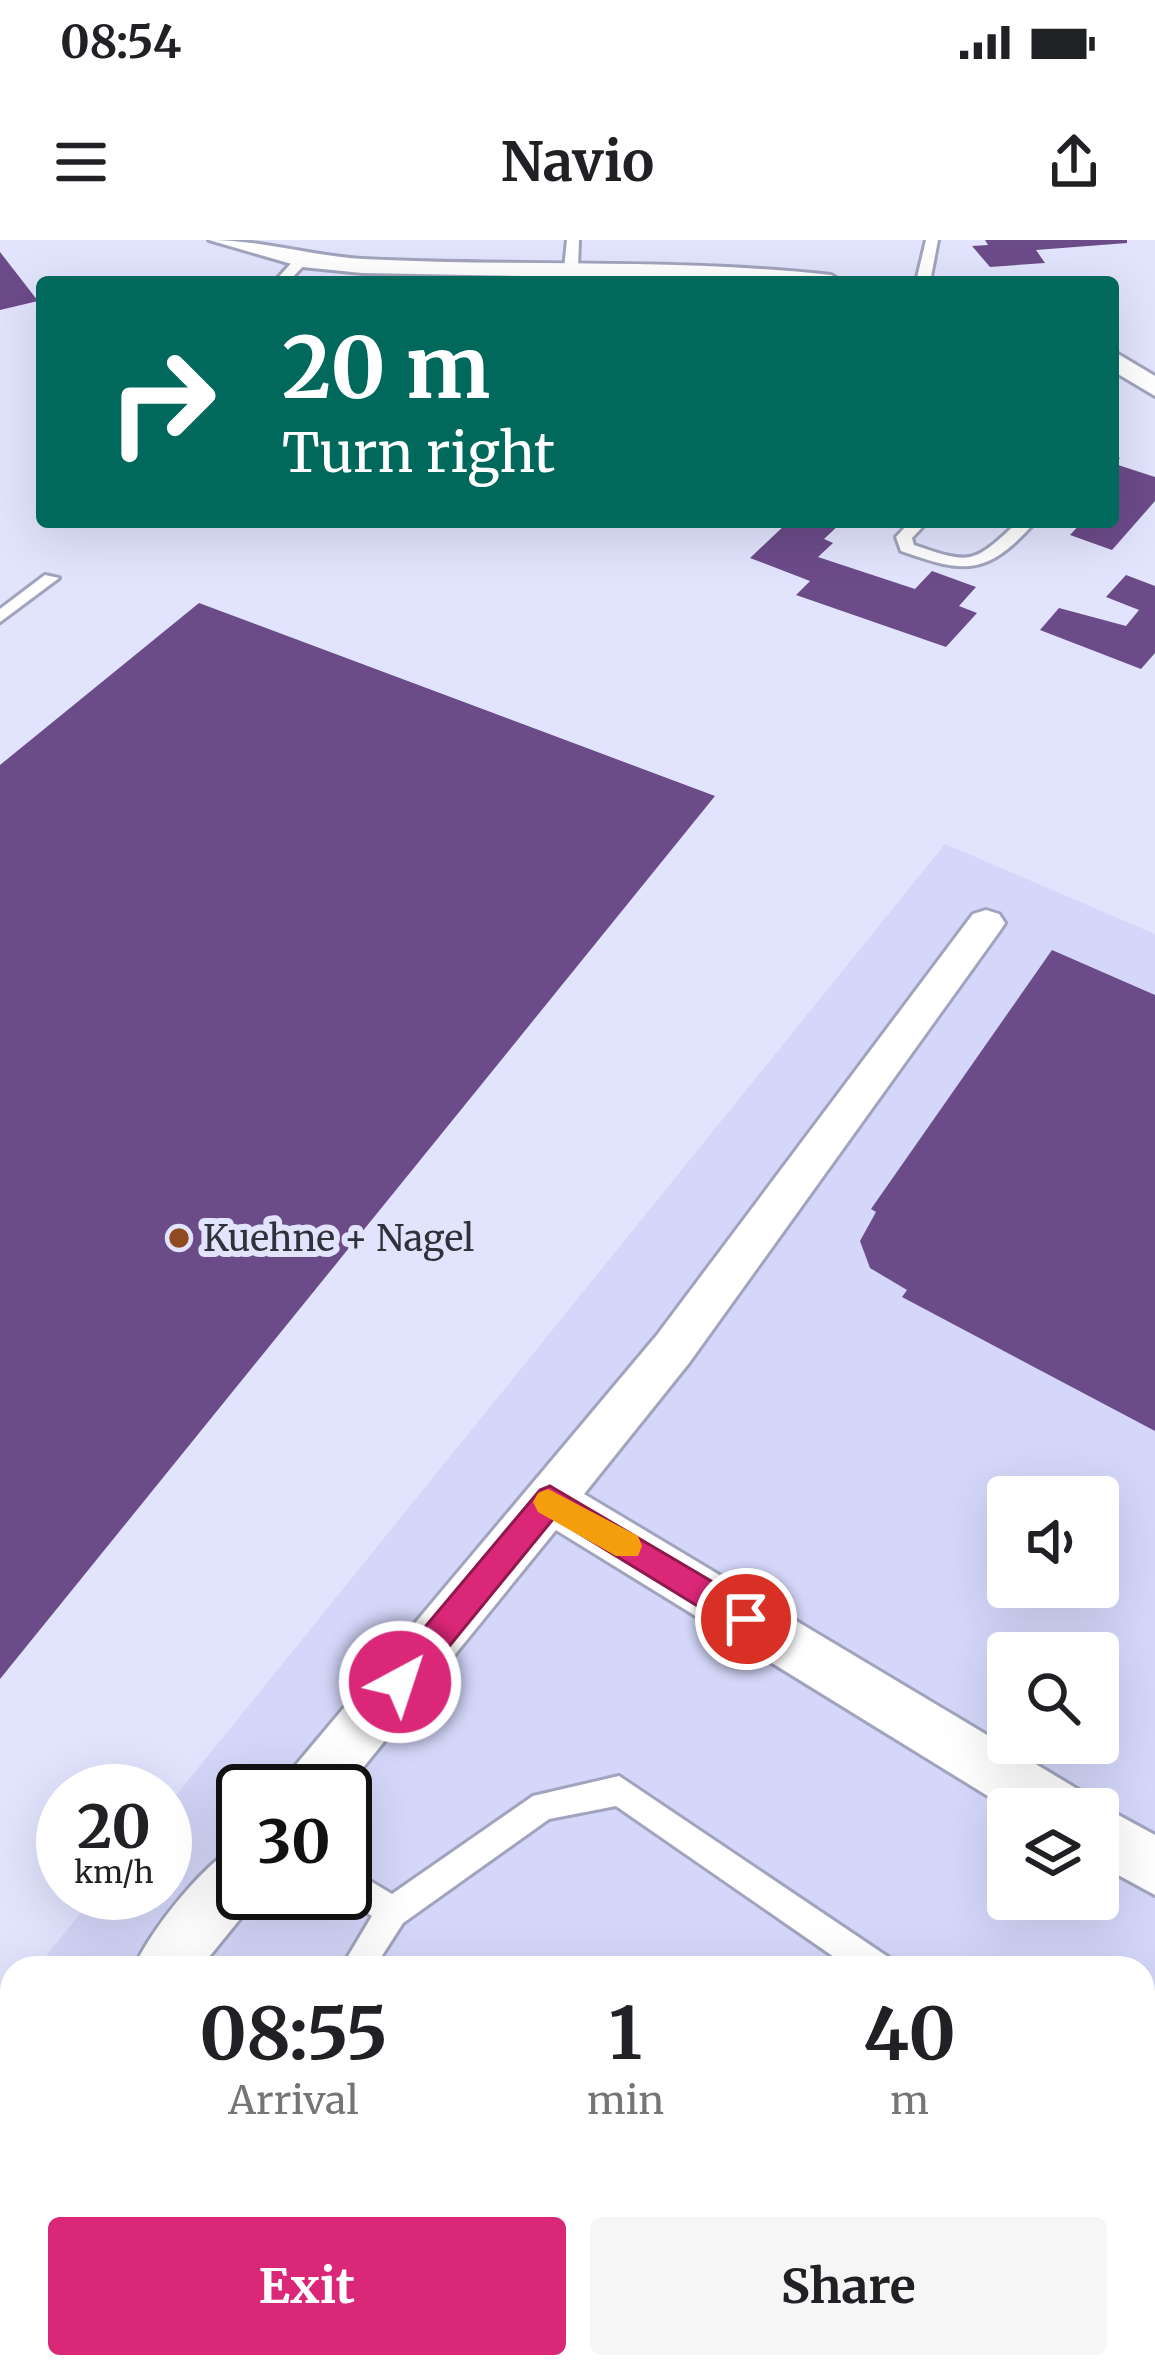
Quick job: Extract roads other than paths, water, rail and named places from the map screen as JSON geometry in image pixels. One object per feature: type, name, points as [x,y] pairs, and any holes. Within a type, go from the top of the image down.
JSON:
[{"type":"street","points":[[221,240],[302,260],[775,276]]},
{"type":"street","points":[[331,1764],[674,1349],[986,923]]},
{"type":"street","points":[[550,1500],[1025,1788]]},
{"type":"street","points":[[1119,1845],[1155,1867]]},
{"type":"street","points":[[173,1956],[216,1904]]},
{"type":"lane","points":[[571,269],[573,240]]},
{"type":"lane","points":[[924,276],[932,240]]},
{"type":"lane","points":[[287,276],[302,260]]},
{"type":"lane","points":[[913,528],[904,536],[907,548],[963,568],[981,566],[1021,528]]},
{"type":"lane","points":[[0,617],[51,578]]},
{"type":"lane","points":[[364,1956],[392,1912],[543,1805],[619,1791],[860,1956]]},
{"type":"lane","points":[[372,1899],[392,1912]]},
{"type":"place","name":"Kuehne + Nagel","points":[[179,1238]]}]
